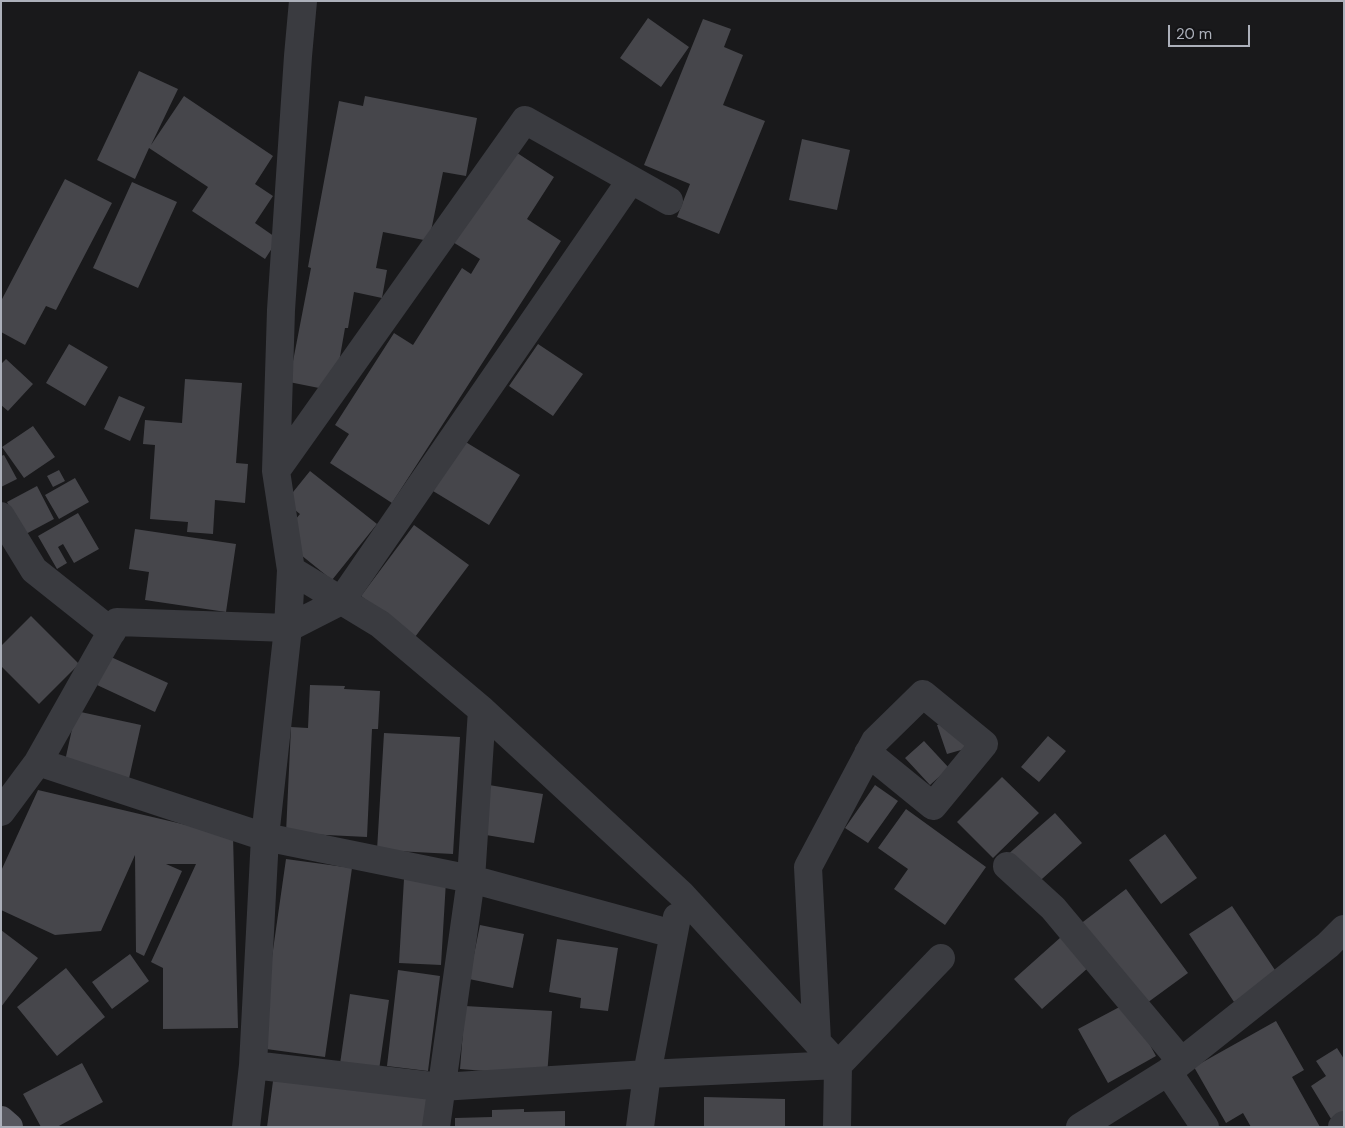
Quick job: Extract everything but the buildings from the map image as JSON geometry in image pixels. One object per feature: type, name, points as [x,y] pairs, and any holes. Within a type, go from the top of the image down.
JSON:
[{"type":"main road","points":[[1,1120],[9,1127]]},
{"type":"street","points":[[246,1127],[253,1065],[265,837],[288,628],[291,570],[276,471],[281,310],[303,1]]},
{"type":"street","points":[[276,471],[524,120],[670,201]]},
{"type":"street","points":[[1,812],[38,762],[117,622],[288,628],[341,600],[631,180]]},
{"type":"street","points":[[1,516],[34,570],[112,632]]},
{"type":"street","points":[[291,570],[380,624],[482,710],[681,894],[838,1065],[837,1127]]},
{"type":"street","points":[[436,1127],[470,879],[482,710]]},
{"type":"street","points":[[817,1041],[808,867],[868,753]]},
{"type":"street","points":[[38,762],[265,837],[470,879],[673,934]]},
{"type":"street","points":[[1007,866],[1053,908],[1175,1066],[1205,1127]]},
{"type":"street","points":[[640,1127],[647,1074],[681,894]]},
{"type":"street","points":[[1080,1127],[1175,1066],[1328,945],[1344,929]]},
{"type":"street","points":[[253,1065],[441,1086],[838,1065],[941,958]]}]
